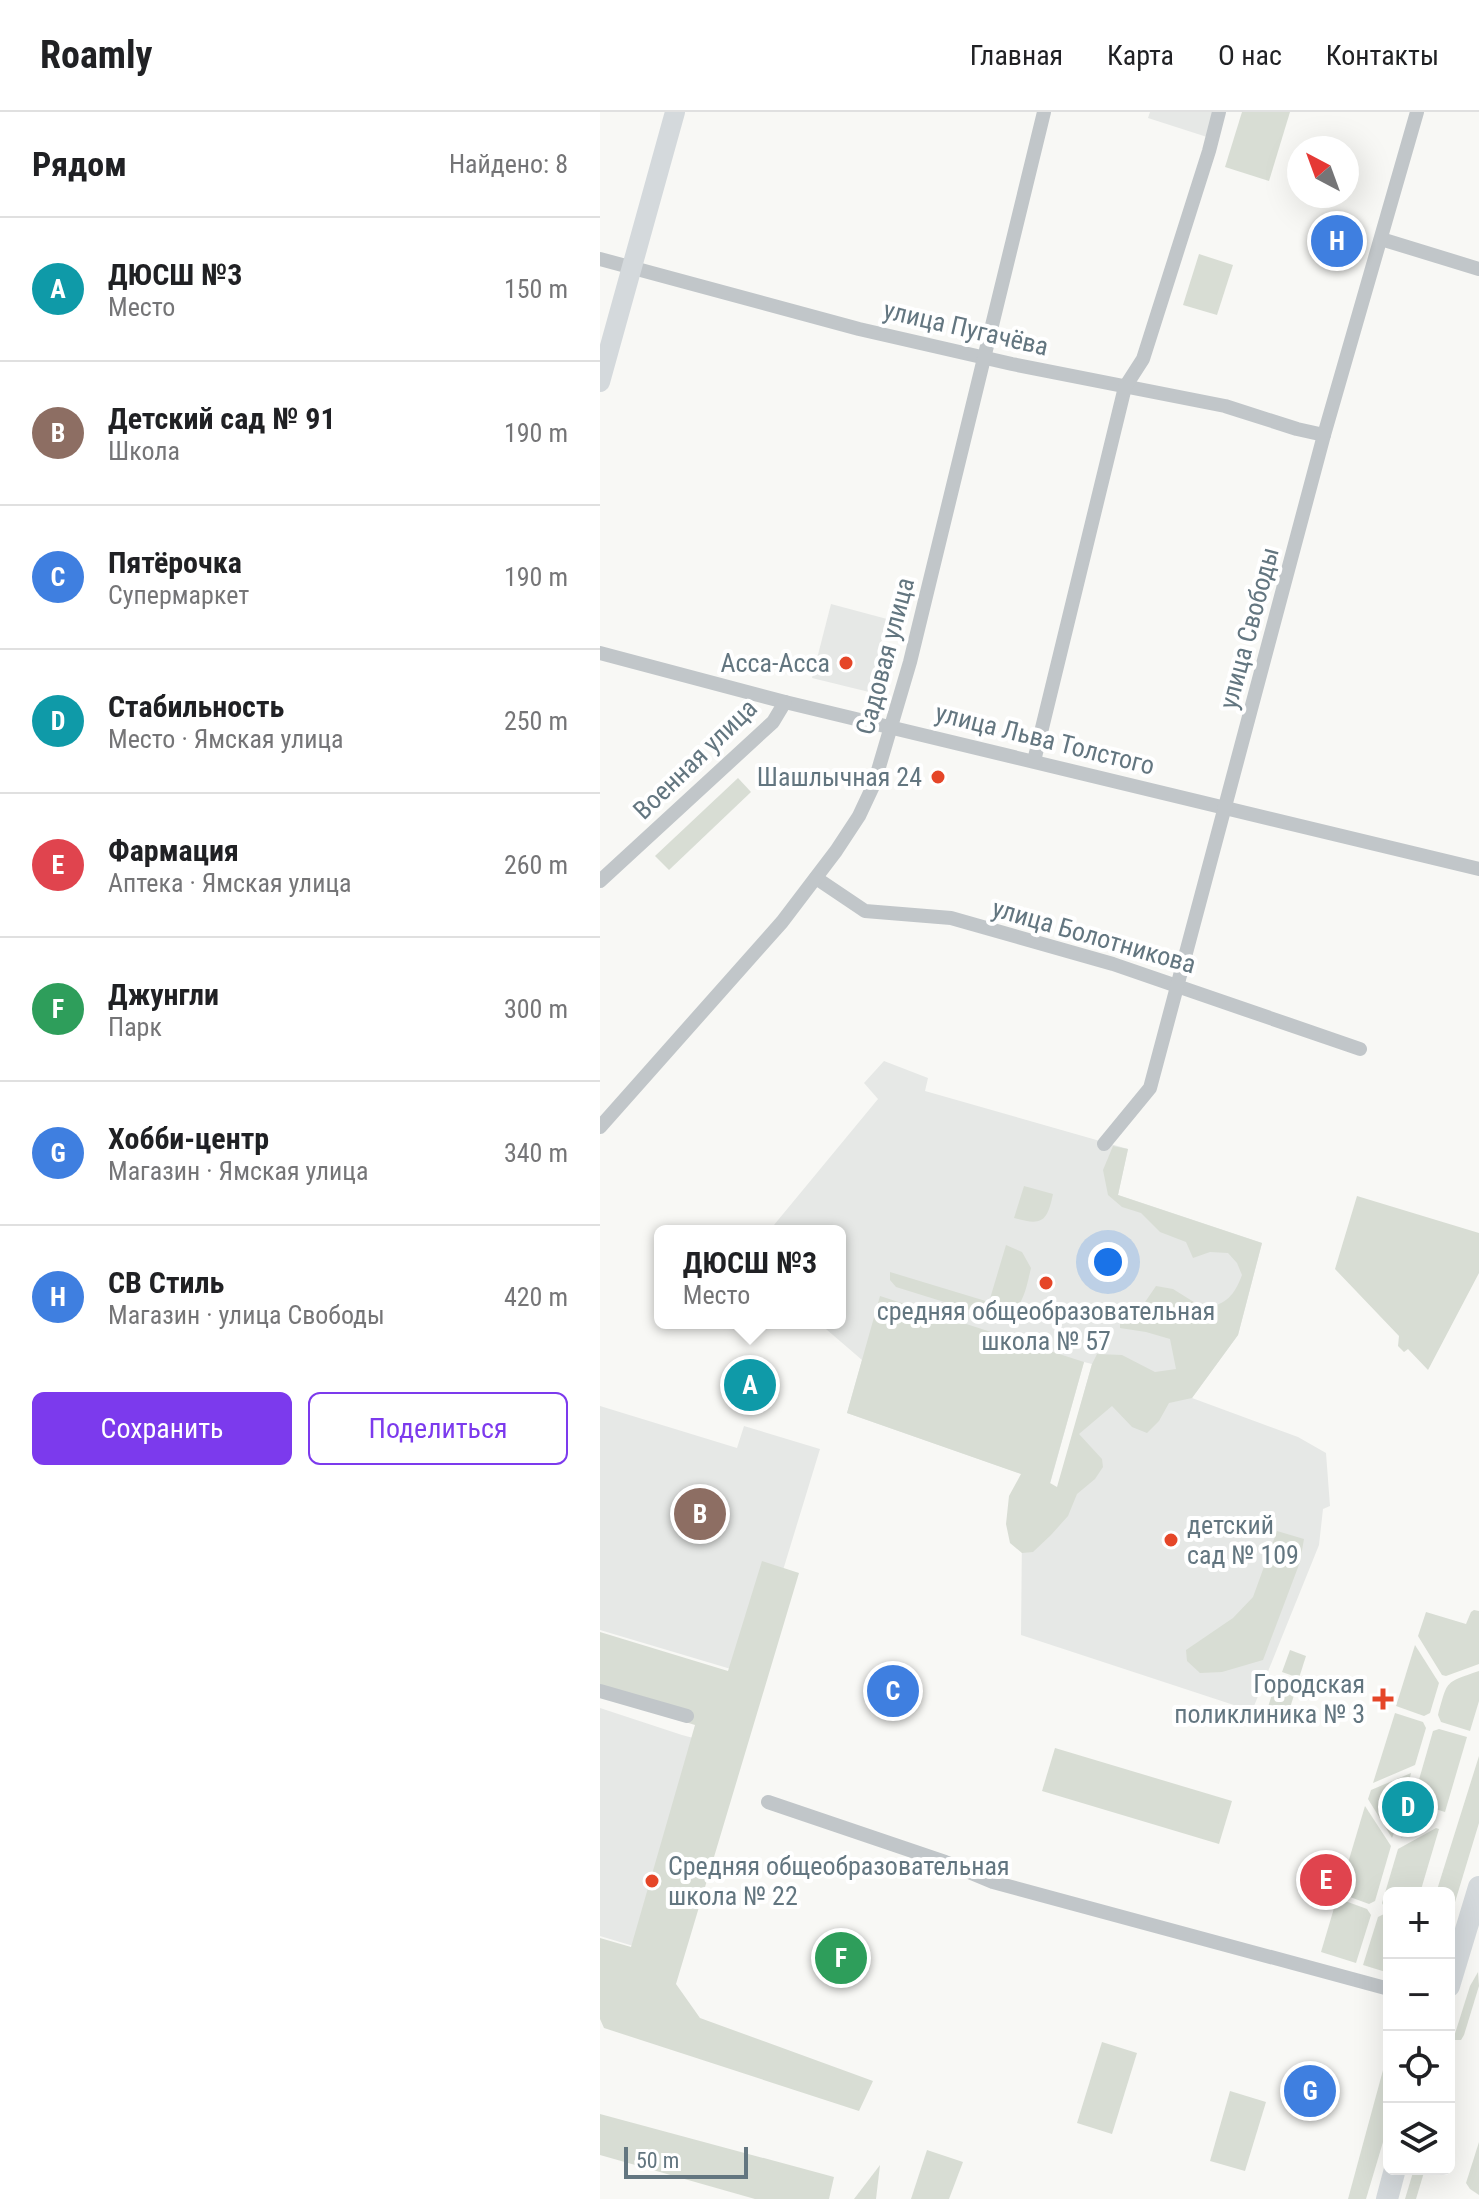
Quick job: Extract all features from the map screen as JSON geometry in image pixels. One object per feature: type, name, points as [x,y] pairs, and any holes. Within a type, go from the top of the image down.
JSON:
[{"type":"main road","points":[[1455,1966],[1479,1887]]},
{"type":"main road","points":[[1387,2199],[1393,2175]]},
{"type":"street","points":[[600,382],[675,112]]},
{"type":"street","name":"Садовая улица","points":[[600,1127],[782,922],[859,816],[874,784],[910,662],[1044,112]]},
{"type":"street","points":[[1034,761],[1125,387],[1143,359],[1219,112]]},
{"type":"street","name":"улица Свободы","points":[[1104,1144],[1150,1088],[1324,435],[1417,112]]},
{"type":"street","points":[[1381,239],[1479,269]]},
{"type":"street","name":"улица Пугачёва","points":[[600,259],[859,329],[1225,406],[1324,435]]},
{"type":"street","name":"улица Льва Толстого","points":[[600,653],[785,702],[1479,869]]},
{"type":"street","name":"Военная улица","points":[[600,881],[773,722],[785,702]]},
{"type":"street","name":"улица Болотникова","points":[[816,878],[865,911],[951,918],[1113,964],[1360,1049]]},
{"type":"street","points":[[600,1691],[687,1716]]},
{"type":"street","points":[[768,1802],[945,1862],[993,1882],[1383,1987]]},
{"type":"shaded area","points":[[1150,112],[1213,112],[1207,137],[1148,118]]},
{"type":"shaded area","points":[[1242,112],[1290,112],[1269,181],[1225,167]]},
{"type":"shaded area","points":[[1199,254],[1233,265],[1217,315],[1183,305]]},
{"type":"shaded area","points":[[831,604],[887,619],[869,692],[812,678]]},
{"type":"shaded area","points":[[738,778],[751,792],[669,870],[655,856]]},
{"type":"shaded area","name":"средняя общеобразовательная школа № 57","points":[[884,1061],[928,1078],[925,1091],[1128,1149],[1118,1195],[1262,1243],[1238,1335],[1192,1398],[1298,1437],[1326,1453],[1330,1506],[1323,1509],[1319,1545],[1252,1711],[1021,1635],[1022,1535],[1058,1487],[1092,1364],[1084,1362],[1050,1484],[847,1413],[862,1360],[826,1329],[846,1329],[846,1225],[774,1225],[878,1099],[864,1083]]},
{"type":"shaded area","points":[[1113,1146],[1128,1149],[1118,1195],[1262,1243],[1238,1335],[1192,1398],[1169,1403],[1159,1421],[1147,1433],[1132,1427],[1112,1406],[1079,1434],[1102,1459],[1103,1467],[1095,1479],[1077,1494],[1068,1516],[1051,1535],[1033,1552],[1022,1553],[1010,1543],[1006,1524],[1009,1496],[1021,1474],[847,1413],[880,1296],[1084,1362],[1050,1483],[1057,1487],[1097,1354],[1122,1355],[1155,1372],[1176,1369],[1170,1339],[1120,1328],[1120,1316],[1143,1305],[1156,1286],[1173,1289],[1205,1309],[1213,1307],[1229,1298],[1242,1275],[1228,1253],[1210,1252],[1193,1258],[1186,1242],[1160,1232],[1141,1213],[1122,1207],[1108,1195],[1103,1170]]},
{"type":"shaded area","points":[[1024,1186],[1053,1194],[1042,1220],[1031,1222],[1014,1218]]},
{"type":"shaded area","points":[[1357,1196],[1479,1233],[1479,1273],[1428,1370],[1408,1349],[1404,1352],[1398,1346],[1399,1336],[1335,1269]]},
{"type":"shaded area","points":[[1006,1245],[1022,1252],[1031,1268],[1019,1305],[1002,1320],[896,1287],[890,1280],[890,1272],[989,1302]]},
{"type":"shaded area","points":[[600,1406],[737,1448],[744,1426],[820,1449],[751,1675],[600,1630]]},
{"type":"shaded area","points":[[1277,1531],[1304,1539],[1300,1562],[1263,1660],[1222,1672],[1200,1673],[1187,1661],[1186,1650],[1233,1618],[1253,1597]]},
{"type":"shaded area","points":[[762,1561],[799,1573],[676,1984],[700,2018],[873,2081],[859,2111],[604,2028],[600,2019],[600,1938],[631,1947],[695,1725],[600,1696],[600,1632],[728,1671]]},
{"type":"shaded area","points":[[1474,1610],[1479,1611],[1479,1664],[1442,1675],[1418,1636],[1426,1612],[1466,1624]]},
{"type":"shaded area","points":[[1415,1645],[1439,1683],[1430,1713],[1424,1716],[1396,1706]]},
{"type":"shaded area","points":[[1290,1650],[1306,1656],[1299,1678],[1282,1672]]},
{"type":"shaded area","points":[[1479,1671],[1479,1701],[1470,1731],[1441,1722],[1438,1715],[1449,1684]]},
{"type":"shaded area","points":[[1278,1676],[1298,1683],[1285,1723],[1265,1716]]},
{"type":"shaded area","name":"Средняя общеобразовательная школа № 22","points":[[600,1708],[742,1751],[680,1960],[600,1936]]},
{"type":"shaded area","points":[[1395,1713],[1423,1722],[1426,1728],[1415,1765],[1373,1783]]},
{"type":"shaded area","points":[[1439,1729],[1467,1737],[1445,1812],[1425,1806],[1416,1790],[1433,1731]]},
{"type":"shaded area","points":[[1055,1748],[1232,1801],[1219,1844],[1042,1791]]},
{"type":"shaded area","points":[[1479,1756],[1479,1823],[1455,1902],[1455,1887],[1438,1887]]},
{"type":"shaded area","points":[[1411,1773],[1408,1788],[1396,1793],[1390,1811],[1398,1823],[1392,1838],[1368,1799],[1371,1790]]},
{"type":"shaded area","points":[[1365,1806],[1391,1846],[1375,1901],[1369,1904],[1339,1893]]},
{"type":"shaded area","points":[[1422,1816],[1430,1818],[1429,1823],[1401,1838],[1405,1825]]},
{"type":"shaded area","points":[[1439,1829],[1422,1887],[1387,1887],[1398,1849]]},
{"type":"shaded area","points":[[1337,1898],[1367,1909],[1371,1915],[1356,1963],[1321,1952]]},
{"type":"shaded area","points":[[1383,1914],[1383,1971],[1363,1965],[1378,1917]]},
{"type":"shaded area","points":[[1478,1972],[1479,1986],[1464,2035],[1461,2040],[1455,2040],[1455,2034],[1470,1986]]},
{"type":"shaded area","points":[[1102,2042],[1137,2053],[1112,2134],[1077,2123]]},
{"type":"shaded area","points":[[1383,2070],[1383,2142],[1366,2199],[1348,2199]]},
{"type":"shaded area","points":[[1230,2091],[1266,2102],[1245,2171],[1210,2161]]},
{"type":"shaded area","points":[[600,2114],[834,2177],[829,2199],[755,2199],[600,2155]]},
{"type":"shaded area","points":[[1479,2142],[1479,2195],[1466,2183]]},
{"type":"shaded area","points":[[927,2150],[963,2162],[949,2199],[911,2199]]},
{"type":"shaded area","points":[[880,2165],[876,2199],[854,2199]]},
{"type":"shaded area","points":[[1412,2175],[1423,2175],[1416,2199],[1405,2199]]},
{"type":"place","name":"СВ Стиль","points":[[1337,241]]},
{"type":"place","name":"Асса-Асса","points":[[846,663]]},
{"type":"place","name":"Шашлычная 24","points":[[938,777]]},
{"type":"place","name":"средняя общеобразовательная школа № 57","points":[[1046,1283]]},
{"type":"place","name":"ДЮСШ №3","points":[[750,1385]]},
{"type":"place","name":"Детский сад № 91","points":[[700,1514]]},
{"type":"place","name":"детский сад № 109","points":[[1171,1540]]},
{"type":"place","name":"Пятёрочка","points":[[893,1691]]},
{"type":"place","name":"Городская поликлиника № 3","points":[[1383,1699]]},
{"type":"place","name":"Стабильность","points":[[1408,1807]]},
{"type":"place","name":"Фармация","points":[[1326,1880]]},
{"type":"place","name":"Средняя общеобразовательная школа № 22","points":[[652,1881]]},
{"type":"place","name":"Джунгли","points":[[841,1958]]},
{"type":"place","name":"Хобби-центр","points":[[1310,2091]]}]
